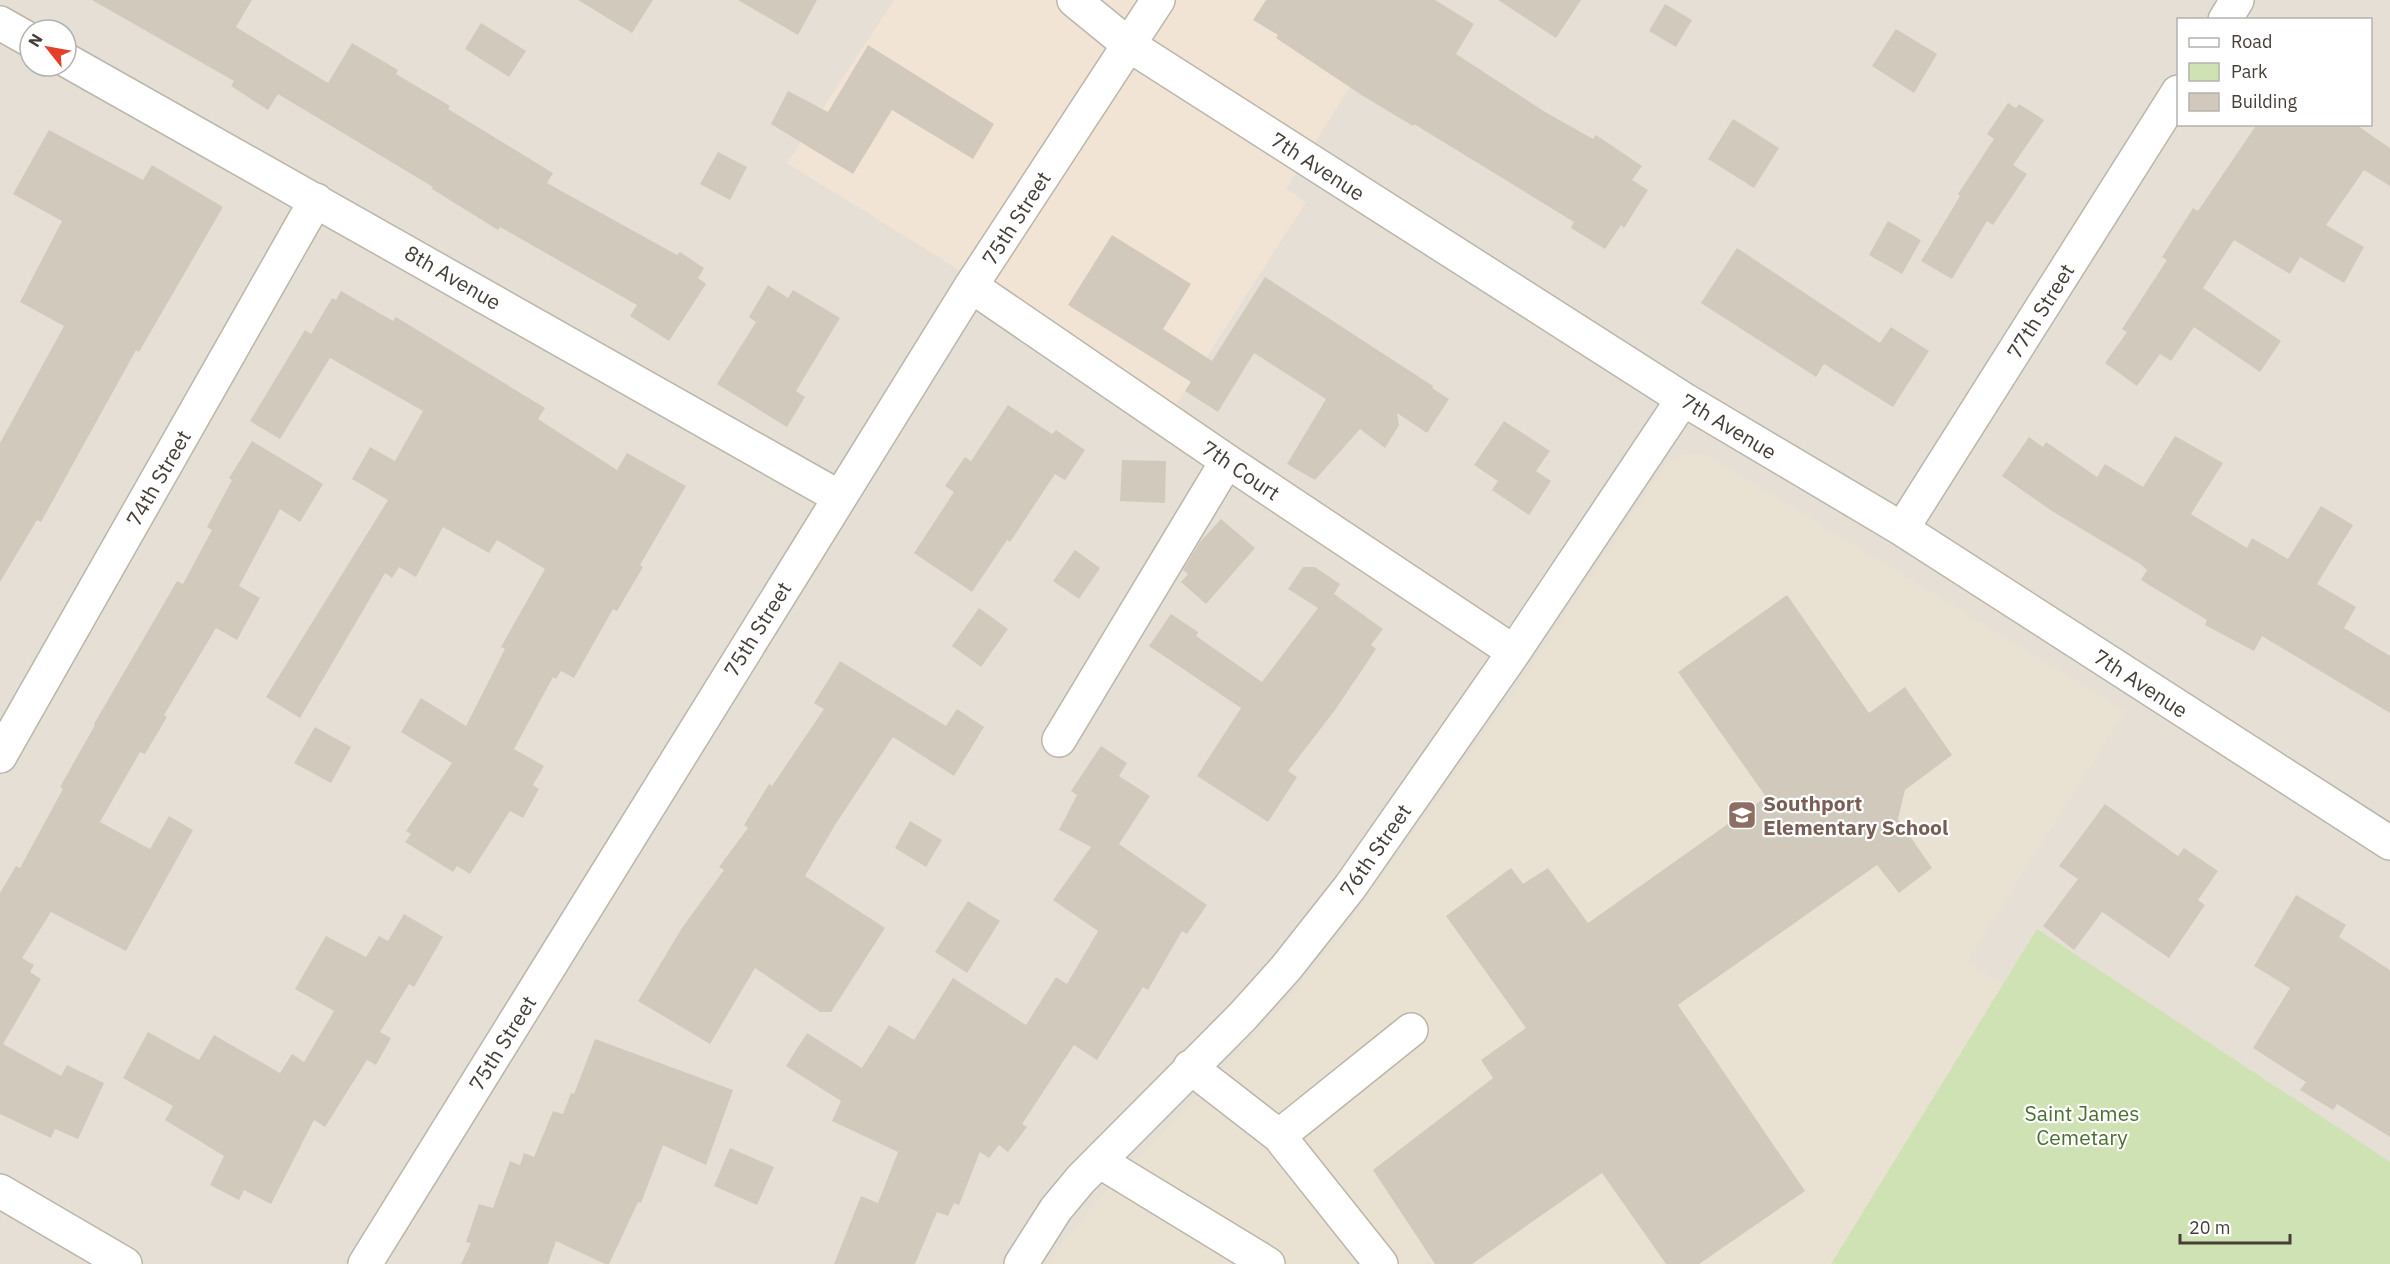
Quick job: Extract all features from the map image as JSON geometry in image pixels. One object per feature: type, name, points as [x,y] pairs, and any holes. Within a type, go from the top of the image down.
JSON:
[{"type":"street","name":"7th Avenue","points":[[1074,0],[1129,45],[1683,399],[1902,529],[2390,843]]},
{"type":"street","name":"75th Street","points":[[365,1264],[971,286],[1158,0]]},
{"type":"street","points":[[2226,18],[2237,0]]},
{"type":"street","points":[[0,23],[18,33]]},
{"type":"street","name":"8th Avenue","points":[[78,67],[839,497]]},
{"type":"street","name":"77th Street","points":[[1902,529],[2177,94]]},
{"type":"street","name":"74th Street","points":[[0,756],[316,200]]},
{"type":"street","name":"7th Court","points":[[971,286],[1227,461],[1514,652]]},
{"type":"street","name":"76th Street","points":[[1021,1264],[1056,1209],[1190,1067],[1242,1017],[1286,968],[1350,887],[1514,652],[1683,399]]},
{"type":"street","points":[[1059,740],[1227,461]]},
{"type":"street","points":[[1279,1136],[1411,1030]]},
{"type":"street","points":[[1190,1067],[1279,1136],[1381,1264]]},
{"type":"street","points":[[1099,1161],[1268,1264]]},
{"type":"street","points":[[0,1191],[125,1264]]},
{"type":"shaded area","points":[[0,0],[2390,0],[2390,1264],[0,1264]]},
{"type":"shaded area","points":[[894,0],[1404,0],[1286,189],[1306,202],[1176,405],[787,163]]},
{"type":"shaded area","name":"Southport Elementary School","points":[[1695,453],[1709,456],[2125,711],[1967,962],[2003,984],[1831,1264],[1049,1264],[1065,1239],[1085,1215],[1286,1001],[1316,965],[1352,919],[1522,680],[1665,465],[1680,454]]},
{"type":"green space","name":"Saint James Cemetary","points":[[2037,929],[2390,1162],[2390,1264],[1831,1264]]},
{"type":"building","points":[[92,0],[252,0],[236,27],[328,83],[352,43],[398,70],[396,74],[450,106],[448,109],[553,173],[547,183],[677,255],[680,252],[704,268],[698,278],[706,284],[669,341],[630,316],[637,305],[500,227],[498,230],[432,189],[433,187],[278,94],[268,110],[231,86],[234,81]]},
{"type":"building","points":[[578,0],[653,0],[632,33]]},
{"type":"building","points":[[738,0],[817,0],[798,35]]},
{"type":"building","points":[[1266,0],[1435,0],[1474,24],[1456,54],[1545,112],[1593,139],[1596,135],[1642,166],[1632,180],[1648,190],[1624,228],[1621,225],[1605,249],[1571,228],[1574,222],[1414,124],[1413,126],[1363,96],[1276,38],[1278,35],[1253,20]]},
{"type":"building","points":[[1498,0],[1581,0],[1556,38]]},
{"type":"building","points":[[1665,4],[1692,20],[1676,47],[1649,31]]},
{"type":"building","points":[[481,23],[526,51],[509,77],[465,49]]},
{"type":"building","points":[[1896,29],[1937,54],[1914,93],[1872,66]]},
{"type":"building","points":[[868,45],[994,124],[973,159],[892,110],[853,174],[771,124],[788,91],[828,112]]},
{"type":"building","points":[[2008,103],[2016,108],[2019,104],[2044,120],[2013,165],[2027,174],[1993,225],[1987,221],[1952,279],[1921,261],[1960,196],[1958,194],[1994,139],[1987,134]]},
{"type":"building","points":[[1733,119],[1779,148],[1754,188],[1708,159]]},
{"type":"building","points":[[2256,126],[2358,126],[2390,148],[2390,186],[2364,170],[2326,225],[2364,247],[2344,283],[2300,257],[2290,274],[2234,240],[2203,288],[2281,341],[2260,372],[2194,327],[2171,361],[2160,354],[2137,386],[2105,363],[2127,332],[2122,329],[2167,260],[2162,257],[2193,208],[2198,211]]},
{"type":"building","points":[[49,130],[143,180],[152,165],[223,207],[139,352],[136,350],[41,522],[37,520],[0,582],[0,443],[64,326],[20,302],[62,221],[13,194]]},
{"type":"building","points":[[718,152],[747,167],[730,200],[700,184]]},
{"type":"building","points":[[1888,221],[1921,240],[1902,274],[1869,255]]},
{"type":"building","points":[[1112,235],[1191,284],[1163,329],[1212,361],[1265,277],[1433,386],[1432,388],[1449,399],[1427,433],[1397,413],[1399,425],[1385,448],[1360,429],[1315,480],[1287,464],[1326,399],[1254,353],[1218,412],[1185,391],[1191,382],[1068,305]]},
{"type":"building","points":[[1737,248],[1880,343],[1891,327],[1929,351],[1893,407],[1824,364],[1816,377],[1701,303]]},
{"type":"building","points":[[768,285],[788,298],[793,290],[840,318],[796,391],[805,397],[787,427],[717,384],[756,322],[749,317]]},
{"type":"building","points":[[341,291],[393,321],[396,317],[545,408],[538,419],[617,470],[627,453],[686,486],[640,565],[643,567],[617,611],[613,609],[574,678],[561,671],[556,679],[553,677],[514,749],[544,766],[533,785],[539,789],[523,818],[510,811],[470,874],[457,866],[453,872],[405,842],[411,834],[406,831],[452,763],[401,732],[421,698],[466,726],[505,649],[501,647],[545,569],[497,540],[489,553],[443,527],[416,577],[399,567],[392,578],[385,573],[300,718],[266,697],[388,500],[352,479],[370,447],[395,461],[423,411],[330,358],[280,439],[250,421],[305,330],[311,334],[332,298],[336,300]]},
{"type":"building","points":[[1008,405],[1052,434],[1056,430],[1085,450],[1065,480],[1055,474],[1010,542],[1007,540],[972,592],[914,553],[954,492],[945,486],[965,457],[971,461]]},
{"type":"building","points":[[1504,421],[1550,451],[1536,471],[1551,481],[1529,515],[1492,490],[1498,481],[1474,465]]},
{"type":"building","points":[[2175,436],[2223,463],[2191,514],[2247,548],[2252,538],[2288,559],[2321,506],[2353,525],[2317,584],[2356,607],[2344,628],[2390,656],[2390,713],[2262,636],[2254,651],[2205,625],[2207,620],[2141,580],[2147,570],[2140,564],[2052,511],[2002,476],[2029,437],[2043,447],[2046,442],[2097,477],[2105,464],[2143,487]]},
{"type":"building","points":[[252,441],[323,484],[300,522],[280,509],[239,586],[260,598],[237,640],[216,628],[164,715],[167,717],[145,754],[140,752],[100,822],[150,849],[169,816],[193,830],[126,951],[51,912],[22,958],[34,965],[30,972],[41,979],[3,1044],[61,1076],[67,1065],[104,1083],[78,1139],[55,1129],[51,1138],[0,1114],[0,893],[16,866],[20,868],[63,789],[60,787],[94,724],[177,581],[183,584],[212,530],[207,527],[232,480],[229,478]]},
{"type":"building","points":[[1122,460],[1166,461],[1165,503],[1120,501]]},
{"type":"building","points":[[1221,519],[1255,548],[1206,604],[1181,582],[1188,574],[1183,570],[1200,542]]},
{"type":"building","points":[[1075,550],[1100,568],[1079,599],[1053,581]]},
{"type":"building","points":[[1303,567],[1315,567],[1340,584],[1334,594],[1383,629],[1371,645],[1376,649],[1335,710],[1288,771],[1297,777],[1268,822],[1197,776],[1241,708],[1149,646],[1171,614],[1198,632],[1196,636],[1262,682],[1318,608],[1288,589]]},
{"type":"building","name":"Southport Elementary School","points":[[1787,595],[1869,713],[1905,687],[1952,755],[1905,790],[1898,819],[1932,868],[1899,893],[1877,865],[1678,1005],[1805,1191],[1699,1264],[1666,1264],[1602,1173],[1472,1264],[1435,1264],[1373,1170],[1493,1078],[1481,1060],[1526,1028],[1446,916],[1511,868],[1523,884],[1548,868],[1588,923],[1766,797],[1678,672]]},
{"type":"building","points":[[979,608],[1008,629],[981,667],[952,646]]},
{"type":"building","points":[[840,661],[946,726],[957,709],[984,727],[954,776],[893,737],[835,825],[805,876],[885,928],[831,1012],[820,1012],[755,968],[710,1044],[638,1001],[682,928],[724,870],[719,867],[748,828],[744,825],[769,784],[772,786],[824,709],[814,703]]},
{"type":"building","points":[[315,727],[351,747],[331,783],[294,763]]},
{"type":"building","points":[[1101,746],[1127,763],[1119,776],[1150,796],[1119,844],[1207,905],[1187,934],[1182,931],[1148,990],[1143,987],[1097,1060],[1074,1045],[1022,1124],[1027,1127],[1008,1152],[999,1145],[989,1158],[980,1152],[959,1205],[954,1203],[948,1216],[937,1212],[915,1264],[834,1264],[861,1196],[878,1203],[898,1152],[832,1121],[841,1101],[786,1066],[807,1033],[862,1068],[889,1025],[914,1040],[953,978],[1026,1025],[1056,977],[1067,984],[1098,931],[1053,900],[1091,847],[1059,830],[1077,795],[1071,791]]},
{"type":"building","points":[[2105,804],[2178,856],[2184,848],[2218,871],[2198,900],[2205,905],[2169,958],[2102,912],[2074,950],[2043,926],[2078,879],[2059,866]]},
{"type":"building","points":[[910,821],[942,840],[926,867],[895,848]]},
{"type":"building","points":[[2296,895],[2346,925],[2339,937],[2390,970],[2390,1137],[2337,1104],[2333,1110],[2300,1090],[2306,1082],[2253,1048],[2290,988],[2254,966]]},
{"type":"building","points":[[968,901],[1000,921],[967,973],[935,952]]},
{"type":"building","points":[[404,914],[443,937],[414,987],[409,984],[380,1032],[391,1038],[376,1065],[367,1060],[325,1127],[314,1120],[271,1204],[244,1190],[239,1200],[210,1185],[224,1156],[165,1120],[173,1106],[123,1078],[148,1032],[199,1060],[214,1035],[280,1073],[292,1054],[304,1062],[334,1011],[295,989],[326,936],[366,957],[379,936],[388,941]]},
{"type":"building","points":[[595,1039],[733,1090],[706,1165],[663,1145],[641,1203],[638,1202],[609,1264],[556,1241],[548,1264],[461,1264],[471,1243],[466,1242],[479,1204],[493,1208],[510,1161],[520,1165],[524,1153],[534,1157],[553,1111],[563,1114],[571,1093],[574,1094]]},
{"type":"building","points":[[730,1148],[774,1167],[757,1205],[714,1186]]},
{"type":"place","name":"Southport Elementary School","points":[[1742,815]]}]
